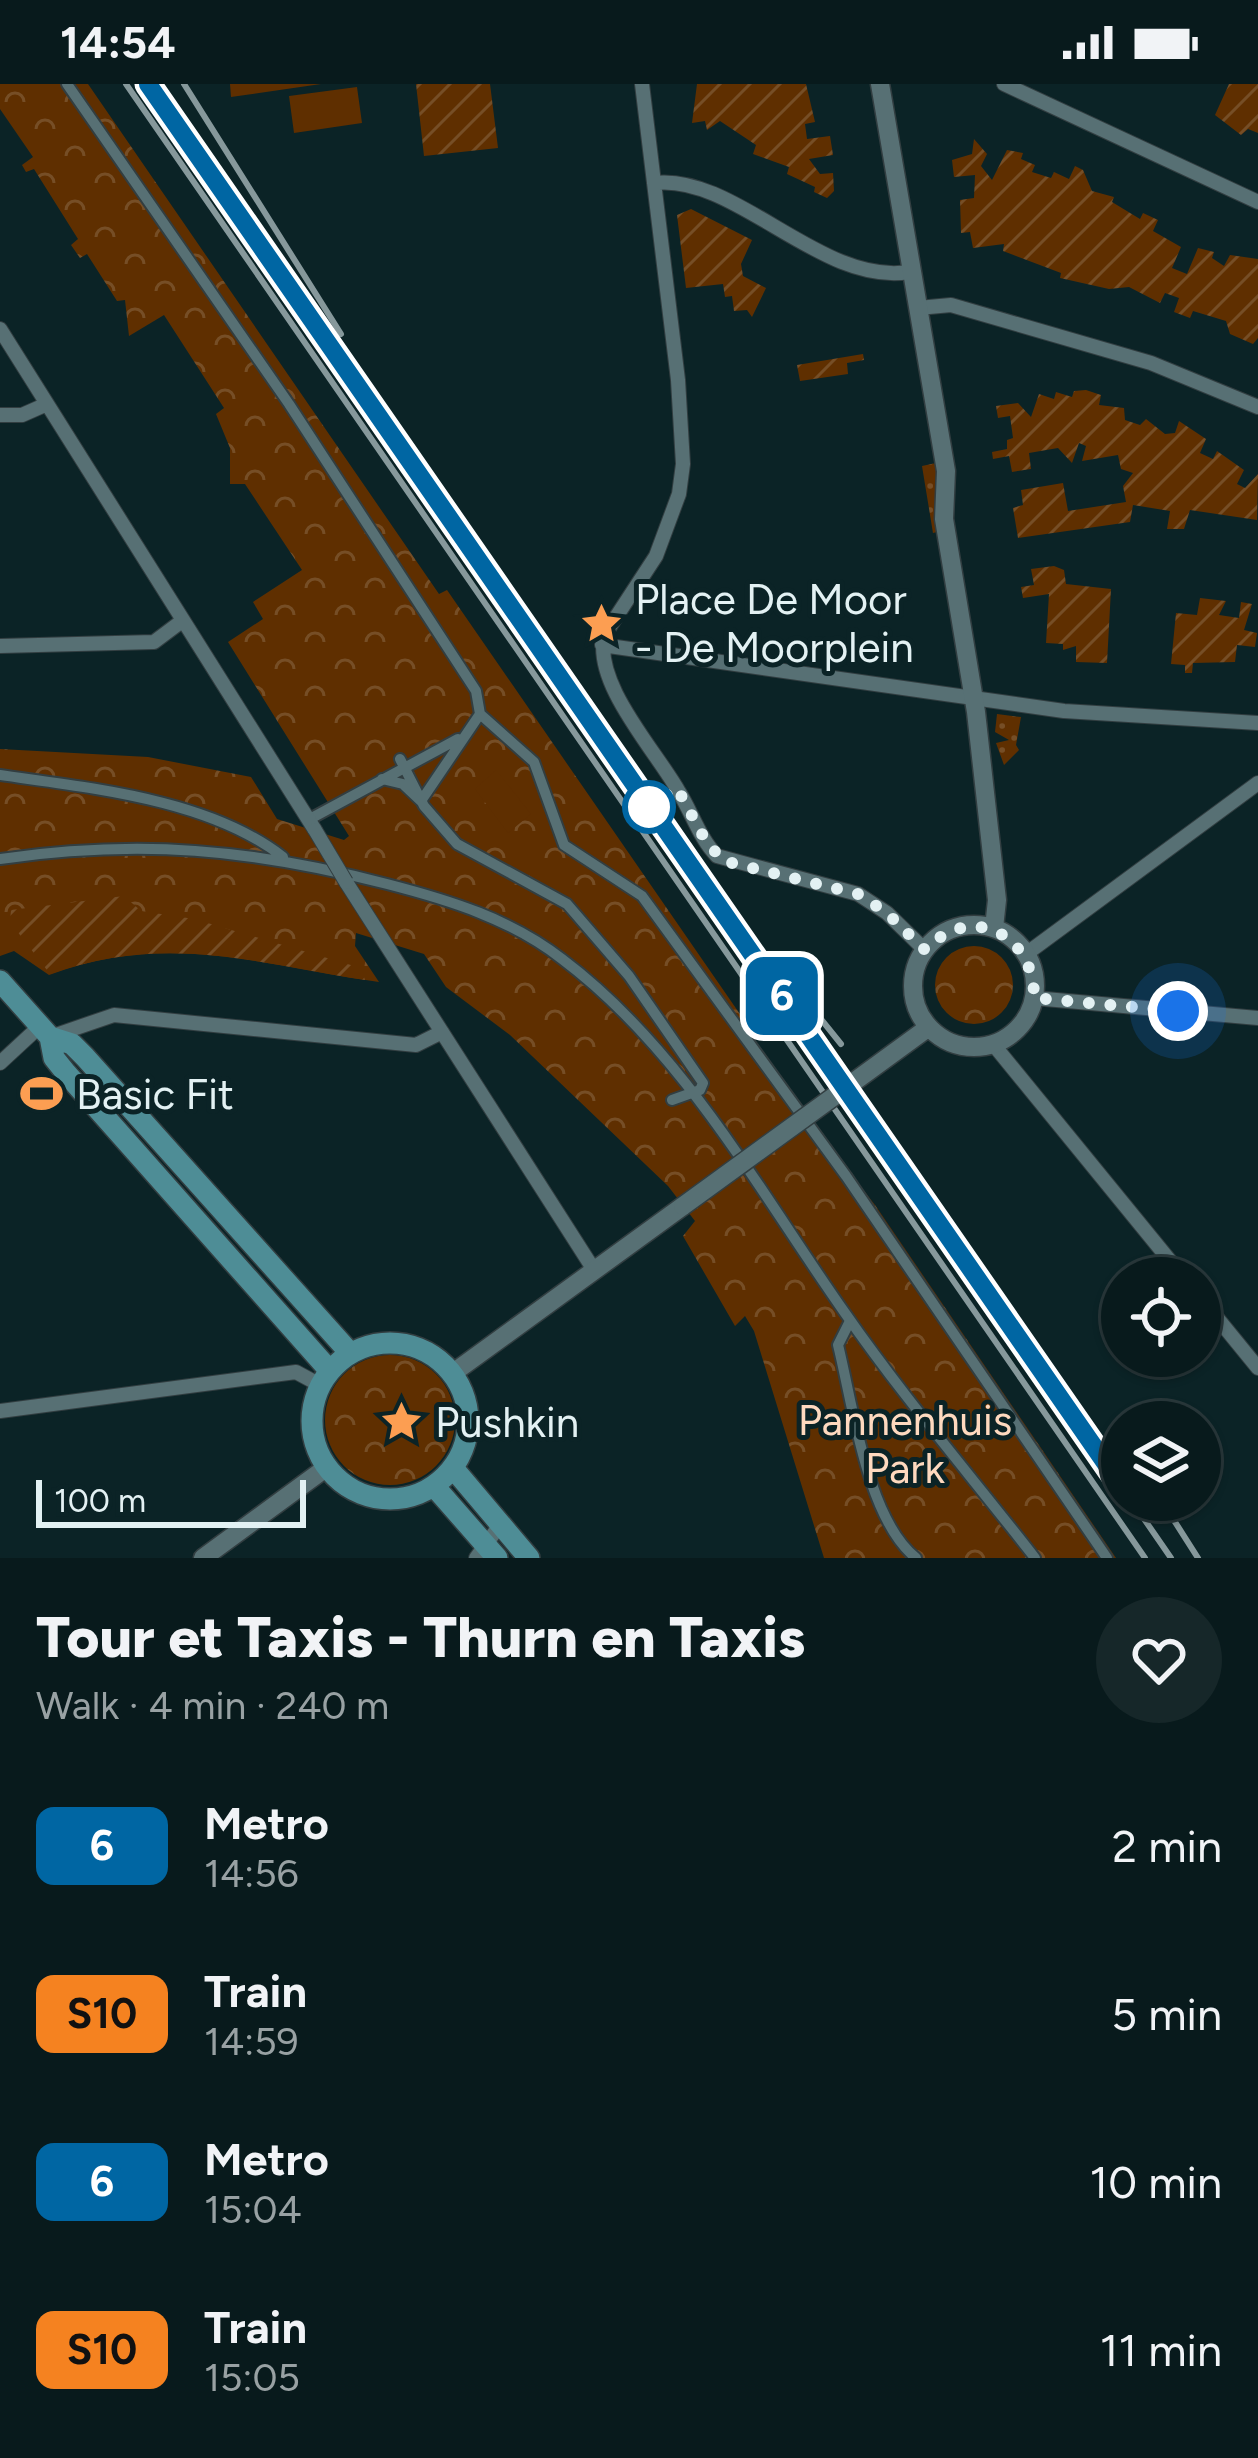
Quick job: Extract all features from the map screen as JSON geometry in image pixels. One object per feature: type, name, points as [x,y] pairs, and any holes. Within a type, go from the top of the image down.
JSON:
[{"type":"main road","points":[[0,981],[45,1032],[54,1058],[66,1073],[325,1378]]},
{"type":"main road","points":[[45,1032],[72,1044],[85,1057],[350,1353]]},
{"type":"main road","points":[[399,1342],[429,1352],[453,1373],[464,1395],[469,1425],[453,1468],[434,1486],[383,1499],[351,1489],[327,1467],[312,1421],[325,1378],[350,1353],[399,1342]]},
{"type":"main road","points":[[453,1468],[529,1558]]},
{"type":"main road","points":[[434,1486],[485,1553]]},
{"type":"street","points":[[68,84],[417,597],[476,691],[480,714],[534,762],[561,841],[642,896],[753,1040],[1107,1558]]},
{"type":"street","points":[[641,84],[683,464],[675,507],[656,556],[615,612],[602,645],[626,712],[718,856],[858,894],[887,913],[925,950]]},
{"type":"street","points":[[880,84],[946,471],[944,519],[973,698],[997,900],[994,928]]},
{"type":"street","points":[[1004,84],[1258,202]]},
{"type":"street","points":[[654,183],[690,185],[864,272],[909,272]]},
{"type":"street","points":[[918,308],[951,305],[1129,356],[1258,407]]},
{"type":"street","points":[[0,329],[594,1270]]},
{"type":"street","points":[[0,416],[22,415],[47,404]]},
{"type":"street","points":[[0,646],[154,642],[182,621]]},
{"type":"street","points":[[602,645],[1064,712],[1258,723]]},
{"type":"street","points":[[421,801],[480,714]]},
{"type":"street","points":[[311,825],[402,763],[462,737]]},
{"type":"street","points":[[402,763],[421,801]]},
{"type":"street","points":[[0,775],[182,812],[238,831],[286,859]]},
{"type":"street","points":[[382,778],[404,784],[457,844],[566,904],[628,976],[700,1074],[703,1082],[694,1092],[672,1100]]},
{"type":"street","points":[[1026,954],[1258,783]]},
{"type":"street","points":[[0,859],[63,850],[194,847],[286,859],[464,907],[537,941],[637,1027],[694,1092],[850,1321],[1035,1558]]},
{"type":"street","points":[[958,927],[994,928],[1026,954],[1034,998],[1015,1031],[993,1044],[953,1044],[929,1028],[914,998],[913,981],[925,950],[958,927]]},
{"type":"street","points":[[1034,998],[1258,1018]]},
{"type":"street","points":[[0,1063],[45,1032],[114,1016],[416,1045],[442,1033]]},
{"type":"street","points":[[453,1373],[929,1028]]},
{"type":"street","points":[[993,1044],[1167,1257]]},
{"type":"street","points":[[850,1321],[838,1346],[863,1448],[887,1518],[916,1558]]},
{"type":"street","points":[[1221,1322],[1256,1363]]},
{"type":"street","points":[[0,1411],[296,1372],[325,1378]]},
{"type":"street","points":[[202,1558],[327,1467]]},
{"type":"street","points":[[485,1553],[500,1525]]},
{"type":"green space","name":"Pannenhuis Park","points":[[0,84],[88,84],[439,594],[447,590],[753,1033],[748,1041],[875,1205],[1116,1558],[824,1558],[754,1331],[745,1316],[735,1326],[683,1236],[695,1221],[668,1186],[510,1035],[446,987],[424,954],[356,933],[355,946],[379,982],[175,953],[93,962],[49,975],[14,951],[0,956],[0,749],[148,757],[251,777],[277,819],[344,840],[349,836],[228,642],[263,619],[253,602],[302,570],[245,484],[230,484],[230,448],[216,414],[224,408],[164,315],[129,336],[125,300],[117,301],[87,254],[80,258],[71,245],[78,239],[34,169],[26,172],[22,165],[33,157],[0,109]]},
{"type":"green space","points":[[230,84],[321,84],[231,97]]},
{"type":"green space","points":[[416,84],[490,84],[498,148],[424,156]]},
{"type":"green space","points":[[697,84],[806,84],[815,122],[805,124],[807,139],[830,136],[833,155],[809,159],[820,174],[833,173],[834,191],[827,198],[814,192],[815,187],[787,174],[789,167],[753,154],[756,145],[720,121],[707,130],[705,121],[692,123]]},
{"type":"green space","points":[[1229,84],[1258,84],[1258,133],[1248,129],[1241,135],[1215,115]]},
{"type":"green space","points":[[357,87],[362,123],[294,133],[289,96]]},
{"type":"green space","points":[[974,139],[987,154],[981,166],[992,180],[1007,150],[1023,153],[1021,159],[1035,165],[1032,172],[1051,178],[1054,172],[1069,179],[1075,166],[1083,170],[1092,191],[1114,197],[1112,202],[1140,219],[1143,213],[1158,220],[1153,231],[1181,247],[1172,268],[1187,274],[1198,248],[1214,252],[1212,258],[1224,266],[1230,255],[1258,259],[1258,338],[1253,344],[1230,334],[1226,321],[1193,311],[1190,318],[1174,312],[1179,298],[1165,293],[1160,303],[1129,287],[1109,289],[1060,278],[1061,273],[1003,251],[1004,244],[973,248],[970,232],[961,233],[960,200],[974,198],[975,175],[954,177],[952,160],[972,154]]},
{"type":"green space","points":[[691,209],[752,240],[741,264],[743,276],[766,288],[752,317],[747,310],[734,311],[732,296],[725,297],[723,284],[686,288],[677,215]]},
{"type":"green space","points":[[863,354],[864,360],[847,363],[848,374],[800,381],[797,365]]},
{"type":"green space","points":[[1074,391],[1101,395],[1099,405],[1124,408],[1125,420],[1140,425],[1146,419],[1165,434],[1175,433],[1179,421],[1206,439],[1200,453],[1213,459],[1217,451],[1244,470],[1237,484],[1245,488],[1258,474],[1257,520],[1190,510],[1184,529],[1167,529],[1170,511],[1133,505],[1130,522],[1018,538],[1013,508],[1023,505],[1021,490],[1063,483],[1068,511],[1126,502],[1123,486],[1133,473],[1121,469],[1118,455],[1082,461],[1086,446],[1079,443],[1072,463],[1058,448],[1029,453],[1031,469],[1012,472],[1009,456],[993,459],[992,452],[1007,449],[1007,440],[1013,438],[1010,416],[998,418],[996,406],[1018,403],[1031,417],[1039,394],[1054,399],[1056,392],[1072,397]]},
{"type":"green space","points":[[936,463],[937,532],[933,533],[922,466]]},
{"type":"green space","points":[[1054,566],[1064,570],[1066,584],[1111,589],[1107,663],[1076,662],[1076,646],[1063,650],[1063,644],[1046,643],[1049,594],[1023,598],[1021,587],[1034,585],[1031,569]]},
{"type":"green space","points":[[1200,598],[1226,601],[1219,615],[1239,618],[1241,602],[1252,604],[1244,630],[1257,633],[1255,647],[1237,645],[1235,662],[1193,663],[1192,673],[1185,673],[1185,665],[1171,664],[1176,613],[1197,615]]},
{"type":"green space","points":[[997,714],[1021,717],[1019,750],[1004,765],[996,743],[1009,740],[995,732]]},
{"type":"green space","points":[[496,770],[531,814],[508,833],[475,789]]},
{"type":"green space","points":[[124,896],[141,911],[194,919],[361,968],[365,980],[246,959],[170,953],[92,962],[50,974],[10,922],[11,910]]},
{"type":"green space","points":[[974,946],[1002,957],[1013,985],[1002,1013],[974,1024],[946,1013],[935,985],[946,957]]},
{"type":"green space","points":[[390,1355],[415,1360],[436,1374],[450,1395],[455,1420],[450,1445],[436,1466],[415,1480],[390,1485],[365,1480],[344,1466],[330,1445],[325,1420],[330,1395],[344,1374],[365,1360]]},
{"type":"railway","points":[[126,84],[1145,1558]]},
{"type":"railway","points":[[148,84],[825,1057]]},
{"type":"railway","points":[[184,84],[341,334]]},
{"type":"railway","points":[[796,988],[841,1044]]},
{"type":"railway","points":[[1145,1521],[1171,1558]]},
{"type":"railway","points":[[1174,1521],[1198,1558]]},
{"type":"metro line","name":"6","points":[[148,84],[1101,1457]]},
{"type":"place","name":"Place De Moor - De Moorplein","points":[[601,623]]},
{"type":"place","name":"Basic Fit","points":[[42,1094]]},
{"type":"place","name":"Pushkin","points":[[401,1422]]},
{"type":"route","points":[[649,807],[677,788],[711,850],[724,861],[858,894],[877,904],[925,950],[958,927],[994,928],[1026,954],[1034,977],[1034,998],[1178,1011]]}]
